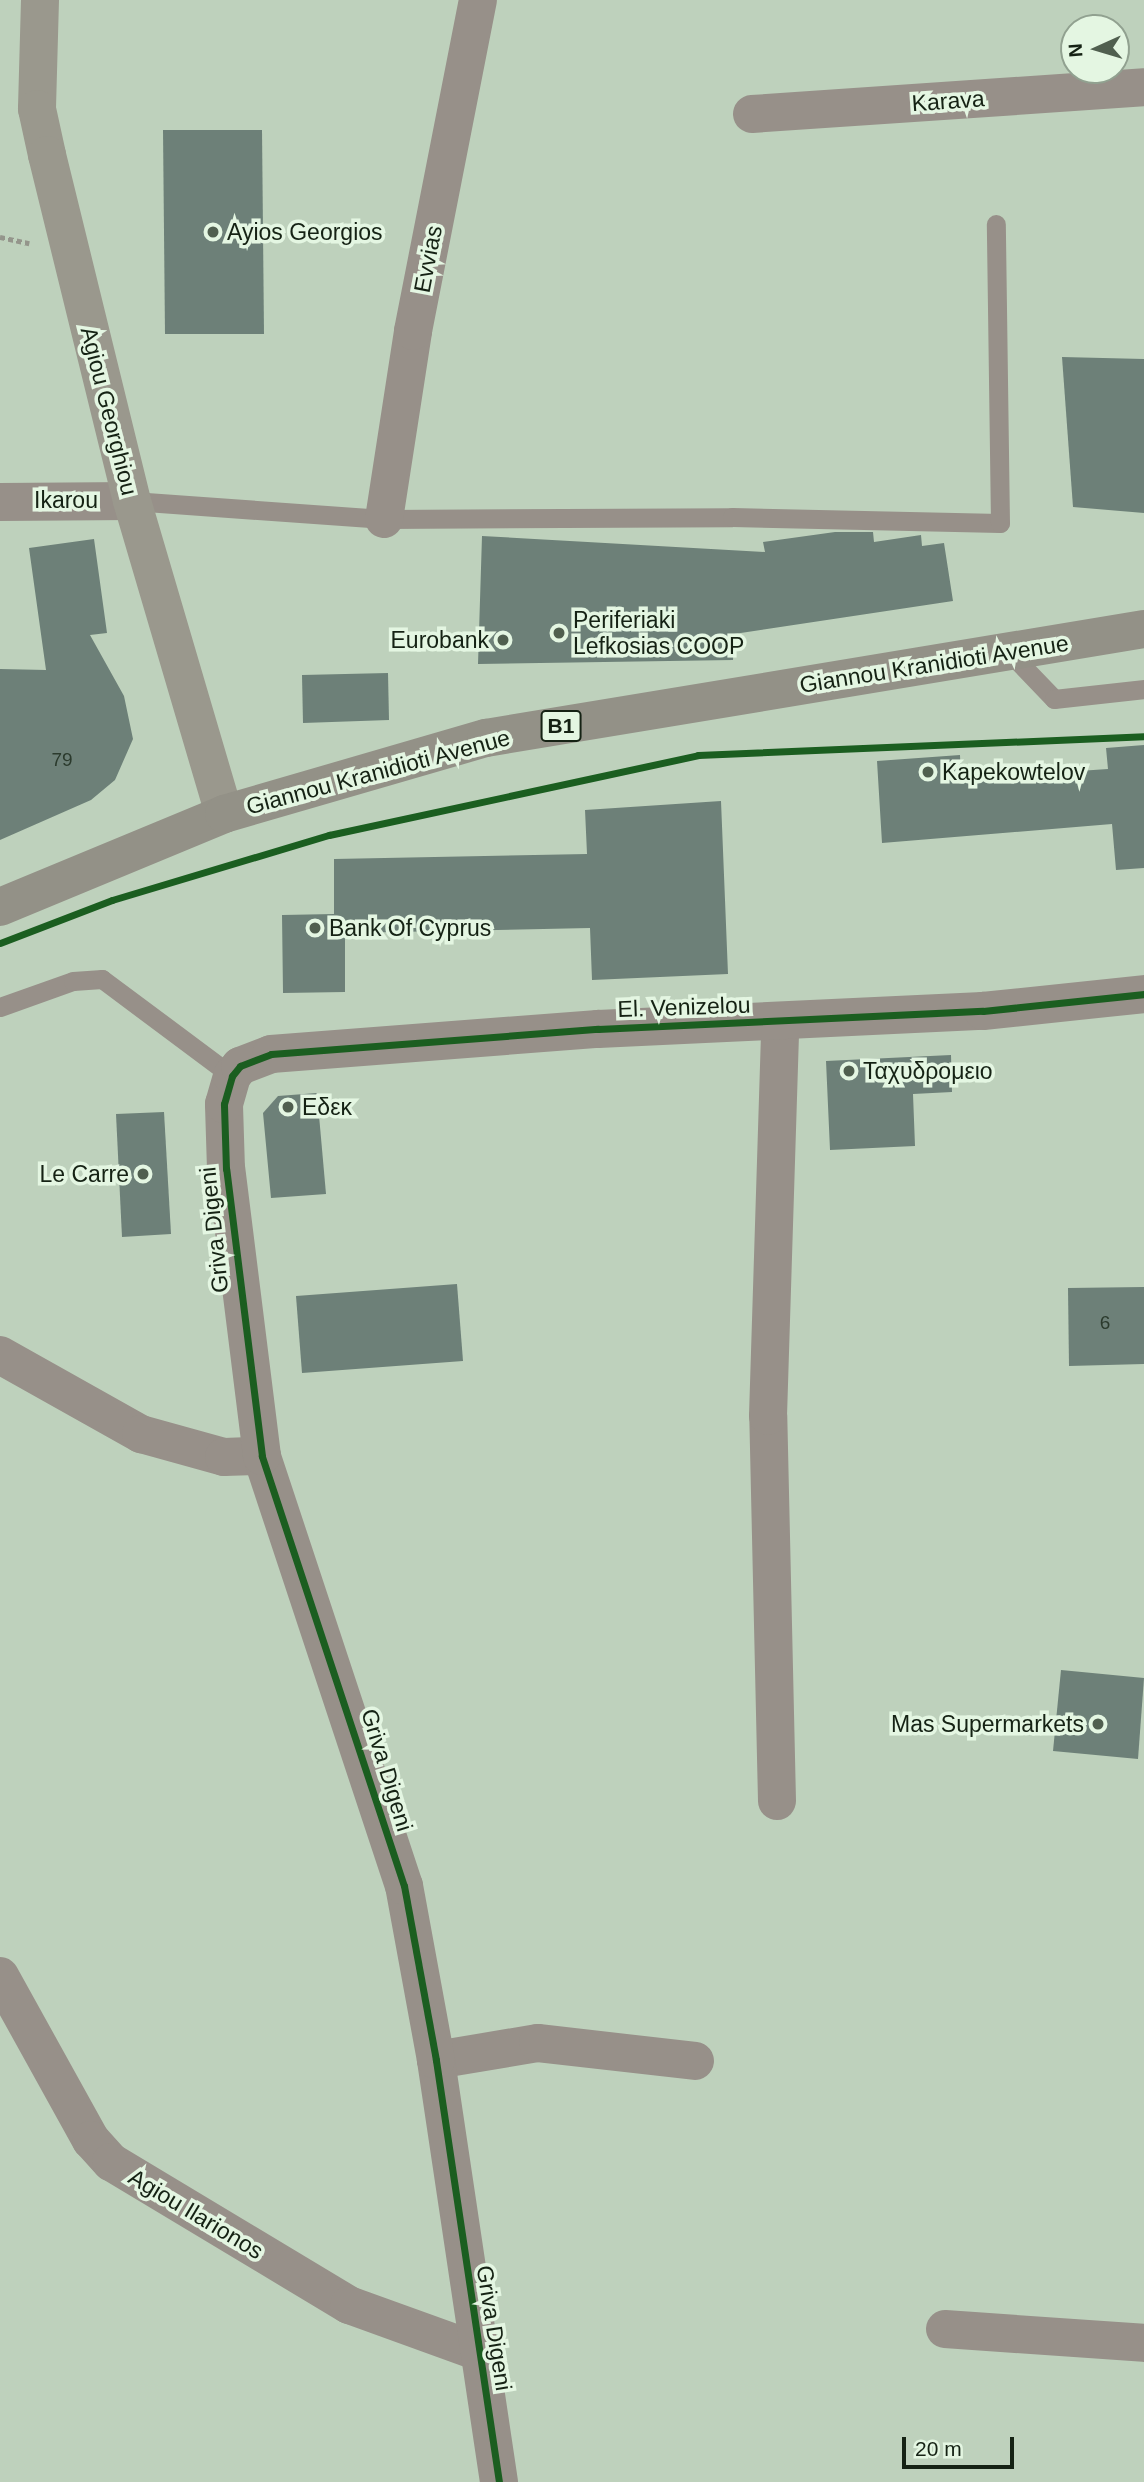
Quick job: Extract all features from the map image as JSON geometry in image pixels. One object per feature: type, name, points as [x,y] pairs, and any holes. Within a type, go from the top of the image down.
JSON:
[{"type":"main road","name":"Agiou Georghiou","points":[[31,3],[37,109],[132,501],[225,814]]},
{"type":"main road","name":"Giannou Kranidioti Avenue","points":[[0,907],[225,814],[486,738],[1144,629]]},
{"type":"street","name":"Evvias","points":[[384,519],[414,331],[478,0]]},
{"type":"street","name":"Karava","points":[[752,114],[1144,87]]},
{"type":"street","name":"Ikarou","points":[[0,502],[132,501]]},
{"type":"street","name":"El. Venizelou","points":[[232,1076],[240,1066],[271,1054],[598,1029],[780,1024],[1144,994]]},
{"type":"street","points":[[777,1801],[768,1416],[780,1024]]},
{"type":"street","name":"Griva Digeni","points":[[232,1076],[224,1104],[226,1169],[262,1456],[404,1886],[436,2060],[499,2482]]},
{"type":"street","points":[[0,1355],[141,1434],[224,1457],[262,1456]]},
{"type":"street","name":"Agiou Ilarionos","points":[[0,1976],[91,2140],[111,2162],[349,2305],[479,2352]]},
{"type":"street","points":[[436,2060],[538,2043],[695,2061]]},
{"type":"street","points":[[945,2329],[1144,2343]]},
{"type":"lane","points":[[132,501],[384,519],[732,517],[1000,523],[996,224]]},
{"type":"lane","points":[[1009,652],[1054,699],[1144,689]]},
{"type":"lane","points":[[0,1007],[73,981],[102,979],[232,1076]]},
{"type":"building","name":"Ayios Georgios","points":[[163,130],[262,130],[264,334],[165,334]]},
{"type":"building","points":[[1062,357],[1144,359],[1144,513],[1073,507]]},
{"type":"building","points":[[835,532],[873,532],[874,542],[921,535],[922,546],[944,543],[953,601],[734,634],[733,660],[478,664],[482,536],[765,552],[763,542]]},
{"type":"building","points":[[94,539],[107,633],[90,635],[124,696],[133,739],[115,780],[91,800],[0,840],[0,669],[46,670],[29,548]]},
{"type":"building","points":[[388,673],[389,720],[303,723],[302,675]]},
{"type":"building","points":[[1144,745],[1144,868],[1116,870],[1112,824],[882,843],[877,761],[960,755],[961,779],[1108,769],[1106,748]]},
{"type":"building","points":[[721,801],[728,974],[592,980],[590,928],[345,933],[345,992],[283,993],[282,915],[334,914],[334,859],[587,854],[585,810]]},
{"type":"building","points":[[951,1055],[952,1092],[913,1094],[915,1146],[830,1150],[826,1061]]},
{"type":"building","points":[[317,1093],[326,1194],[271,1198],[263,1113],[278,1096]]},
{"type":"building","name":"Le Carre","points":[[164,1112],[171,1234],[122,1237],[116,1114]]},
{"type":"building","points":[[457,1284],[463,1361],[302,1373],[296,1296]]},
{"type":"building","points":[[1144,1287],[1144,1364],[1069,1366],[1068,1288]]},
{"type":"building","name":"Mas Supermarkets","points":[[1061,1670],[1144,1678],[1138,1759],[1053,1751]]},
{"type":"cycle path","points":[[0,943],[112,900],[329,835],[698,755],[1144,736]]},
{"type":"cycle path","points":[[499,2482],[436,2060],[404,1886],[262,1456],[226,1169],[224,1104],[232,1076],[240,1066],[271,1054],[598,1029],[983,1011],[1144,994]]},
{"type":"place","name":"Ayios Georgios","points":[[213,232]]},
{"type":"place","name":"Periferiaki Lefkosias COOP","points":[[559,633]]},
{"type":"place","name":"Eurobank","points":[[503,640]]},
{"type":"place","name":"Kapekowtelov","points":[[928,772]]},
{"type":"place","name":"Bank Of Cyprus","points":[[315,928]]},
{"type":"place","name":"Ταχυδρομειο","points":[[849,1071]]},
{"type":"place","name":"Εδεκ","points":[[288,1107]]},
{"type":"place","name":"Le Carre","points":[[143,1174]]},
{"type":"place","name":"Mas Supermarkets","points":[[1098,1724]]}]
